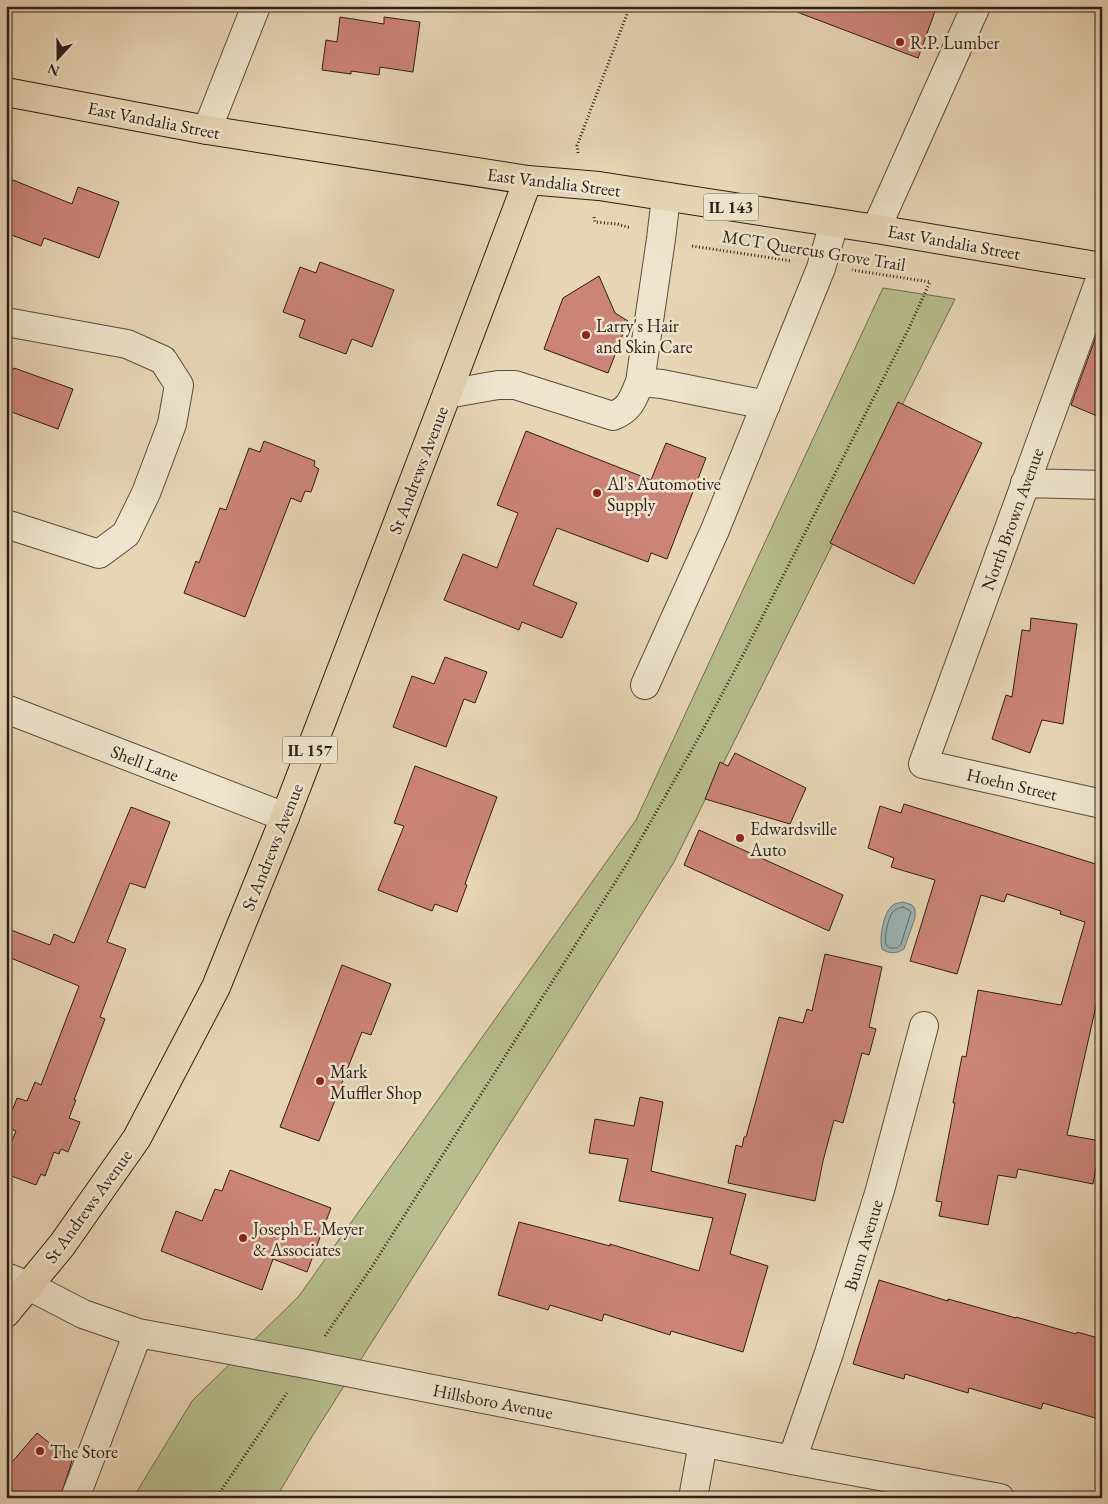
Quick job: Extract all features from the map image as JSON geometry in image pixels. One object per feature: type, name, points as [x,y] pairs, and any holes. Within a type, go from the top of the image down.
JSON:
[{"type":"main road","name":"East Vandalia Street","points":[[6,92],[207,130],[528,180],[586,185],[834,222],[1102,267]]},
{"type":"main road","name":"St Andrews Avenue","points":[[18,1282],[62,1245],[137,1138],[216,987],[285,817],[528,180]]},
{"type":"main road","name":"IL 157","points":[[6,1313],[18,1282]]},
{"type":"street","points":[[207,130],[256,6]]},
{"type":"street","points":[[876,229],[976,6]]},
{"type":"street","points":[[447,394],[498,385],[515,385],[613,416],[623,412],[629,406],[640,382],[666,197]]},
{"type":"street","points":[[644,685],[716,530],[822,265],[834,222]]},
{"type":"street","name":"North Brown Avenue","points":[[923,764],[1102,274]]},
{"type":"street","points":[[6,322],[127,344],[163,360],[179,385],[172,424],[146,492],[126,534],[99,554],[6,524]]},
{"type":"street","points":[[640,382],[662,384],[766,405]]},
{"type":"street","points":[[1025,483],[1102,485]]},
{"type":"street","name":"Shell Lane","points":[[6,709],[285,817]]},
{"type":"street","name":"Hoehn Street","points":[[923,764],[1101,799]]},
{"type":"street","name":"Bunn Avenue","points":[[792,1460],[829,1353],[880,1190],[924,1026]]},
{"type":"street","name":"Hillsboro Avenue","points":[[18,1282],[82,1314],[138,1333],[316,1366],[703,1443],[1000,1498]]},
{"type":"street","points":[[75,1498],[138,1333]]},
{"type":"street","points":[[693,1498],[703,1443]]},
{"type":"path","name":"MCT Quercus Grove Trail","points":[[321,1341],[373,1266],[626,865],[744,654],[904,338],[930,282],[668,242],[618,224],[595,222],[576,146],[630,6]]},
{"type":"path","points":[[216,1498],[288,1391]]},
{"type":"green space","points":[[883,288],[955,299],[674,862],[313,1435],[276,1498],[133,1498],[192,1401],[299,1296],[636,820]]},
{"type":"water","points":[[903,902],[912,905],[915,909],[915,918],[904,949],[895,953],[887,952],[882,949],[881,945],[884,920],[892,906]]},
{"type":"building","name":"R.P. Lumber","points":[[789,6],[937,6],[918,58],[789,9]]},
{"type":"building","points":[[340,17],[384,24],[384,17],[420,22],[413,72],[380,67],[379,75],[351,71],[351,74],[322,70],[326,40],[337,42]]},
{"type":"building","points":[[13,180],[72,204],[78,187],[119,202],[99,258],[44,238],[41,246],[6,233],[6,198]]},
{"type":"building","points":[[320,262],[394,290],[372,347],[352,339],[346,354],[299,337],[305,320],[283,312],[300,267],[316,273]]},
{"type":"building","name":"Larry's Hair and Skin Care","points":[[599,276],[615,313],[628,321],[608,373],[544,349],[563,298]]},
{"type":"building","points":[[1102,320],[1102,418],[1071,405]]},
{"type":"building","points":[[6,367],[13,370],[14,368],[73,389],[58,429],[6,410]]},
{"type":"building","points":[[898,402],[982,443],[914,584],[830,543]]},
{"type":"building","name":"Al's Automotive Supply","points":[[526,431],[651,480],[666,443],[706,458],[667,559],[651,553],[648,562],[557,528],[533,585],[577,603],[562,638],[522,622],[519,630],[444,600],[463,554],[497,568],[518,513],[497,505]]},
{"type":"building","points":[[264,441],[315,461],[314,466],[319,469],[311,492],[305,491],[301,502],[291,498],[245,617],[184,593],[196,561],[199,563],[220,508],[226,510],[249,448],[260,452]]},
{"type":"building","points":[[1031,618],[1077,624],[1063,724],[1042,720],[1030,753],[992,739],[1006,695],[1012,697],[1022,630],[1030,631]]},
{"type":"building","points":[[445,657],[487,672],[475,703],[464,699],[446,747],[393,727],[412,676],[434,684]]},
{"type":"building","points":[[735,753],[806,788],[790,824],[705,799],[720,762],[728,766]]},
{"type":"building","points":[[415,766],[497,797],[465,884],[467,885],[457,912],[435,904],[432,911],[378,890],[404,826],[394,823]]},
{"type":"building","points":[[904,804],[1102,866],[1102,998],[1098,997],[1067,1135],[1101,1141],[1093,1184],[1018,1169],[1016,1178],[998,1175],[988,1225],[939,1216],[942,1202],[936,1201],[962,1056],[966,1057],[978,990],[1061,1005],[1085,922],[1060,914],[1061,911],[1007,894],[1004,902],[981,895],[957,974],[910,961],[935,880],[891,867],[894,858],[868,848],[880,806],[901,813]]},
{"type":"building","points":[[131,807],[170,822],[145,888],[130,883],[107,942],[126,949],[100,1017],[105,1019],[69,1118],[80,1122],[68,1152],[61,1149],[59,1154],[54,1152],[45,1176],[41,1174],[36,1185],[6,1174],[6,1156],[16,1131],[6,1126],[17,1098],[27,1101],[35,1082],[41,1085],[79,986],[6,956],[6,928],[50,945],[54,934],[74,943]]},
{"type":"building","points":[[699,830],[843,895],[829,931],[684,865]]},
{"type":"building","points":[[825,954],[882,967],[869,1027],[876,1029],[869,1055],[862,1053],[843,1123],[834,1120],[815,1201],[728,1183],[736,1145],[742,1147],[744,1137],[746,1137],[779,1017],[803,1023],[807,1009],[812,1011]]},
{"type":"building","name":"Mark Muffler Shop","points":[[342,965],[391,984],[371,1035],[362,1032],[319,1141],[280,1127]]},
{"type":"building","points":[[640,1097],[663,1102],[651,1171],[746,1194],[730,1254],[768,1266],[743,1352],[671,1331],[670,1335],[604,1314],[602,1321],[550,1305],[548,1310],[498,1295],[519,1222],[610,1246],[610,1244],[699,1271],[713,1218],[619,1201],[628,1159],[589,1153],[595,1119],[634,1126]]},
{"type":"building","name":"Joseph E. Meyer & Associates","points":[[230,1170],[331,1208],[307,1272],[273,1259],[262,1290],[161,1251],[176,1211],[202,1221],[215,1189],[222,1191]]},
{"type":"building","points":[[879,1280],[948,1301],[948,1299],[1076,1334],[1077,1332],[1102,1339],[1102,1420],[1043,1403],[1041,1409],[969,1388],[968,1393],[905,1374],[904,1379],[853,1364]]},
{"type":"building","name":"The Store","points":[[37,1433],[72,1461],[60,1498],[6,1498],[6,1469]]},
{"type":"place","name":"R.P. Lumber","points":[[900,42]]},
{"type":"place","name":"Larry's Hair and Skin Care","points":[[586,335]]},
{"type":"place","name":"Al's Automotive Supply","points":[[597,493]]},
{"type":"place","name":"Edwardsville Auto","points":[[740,838]]},
{"type":"place","name":"Mark Muffler Shop","points":[[320,1081]]},
{"type":"place","name":"Joseph E. Meyer & Associates","points":[[243,1238]]},
{"type":"place","name":"The Store","points":[[40,1451]]}]
